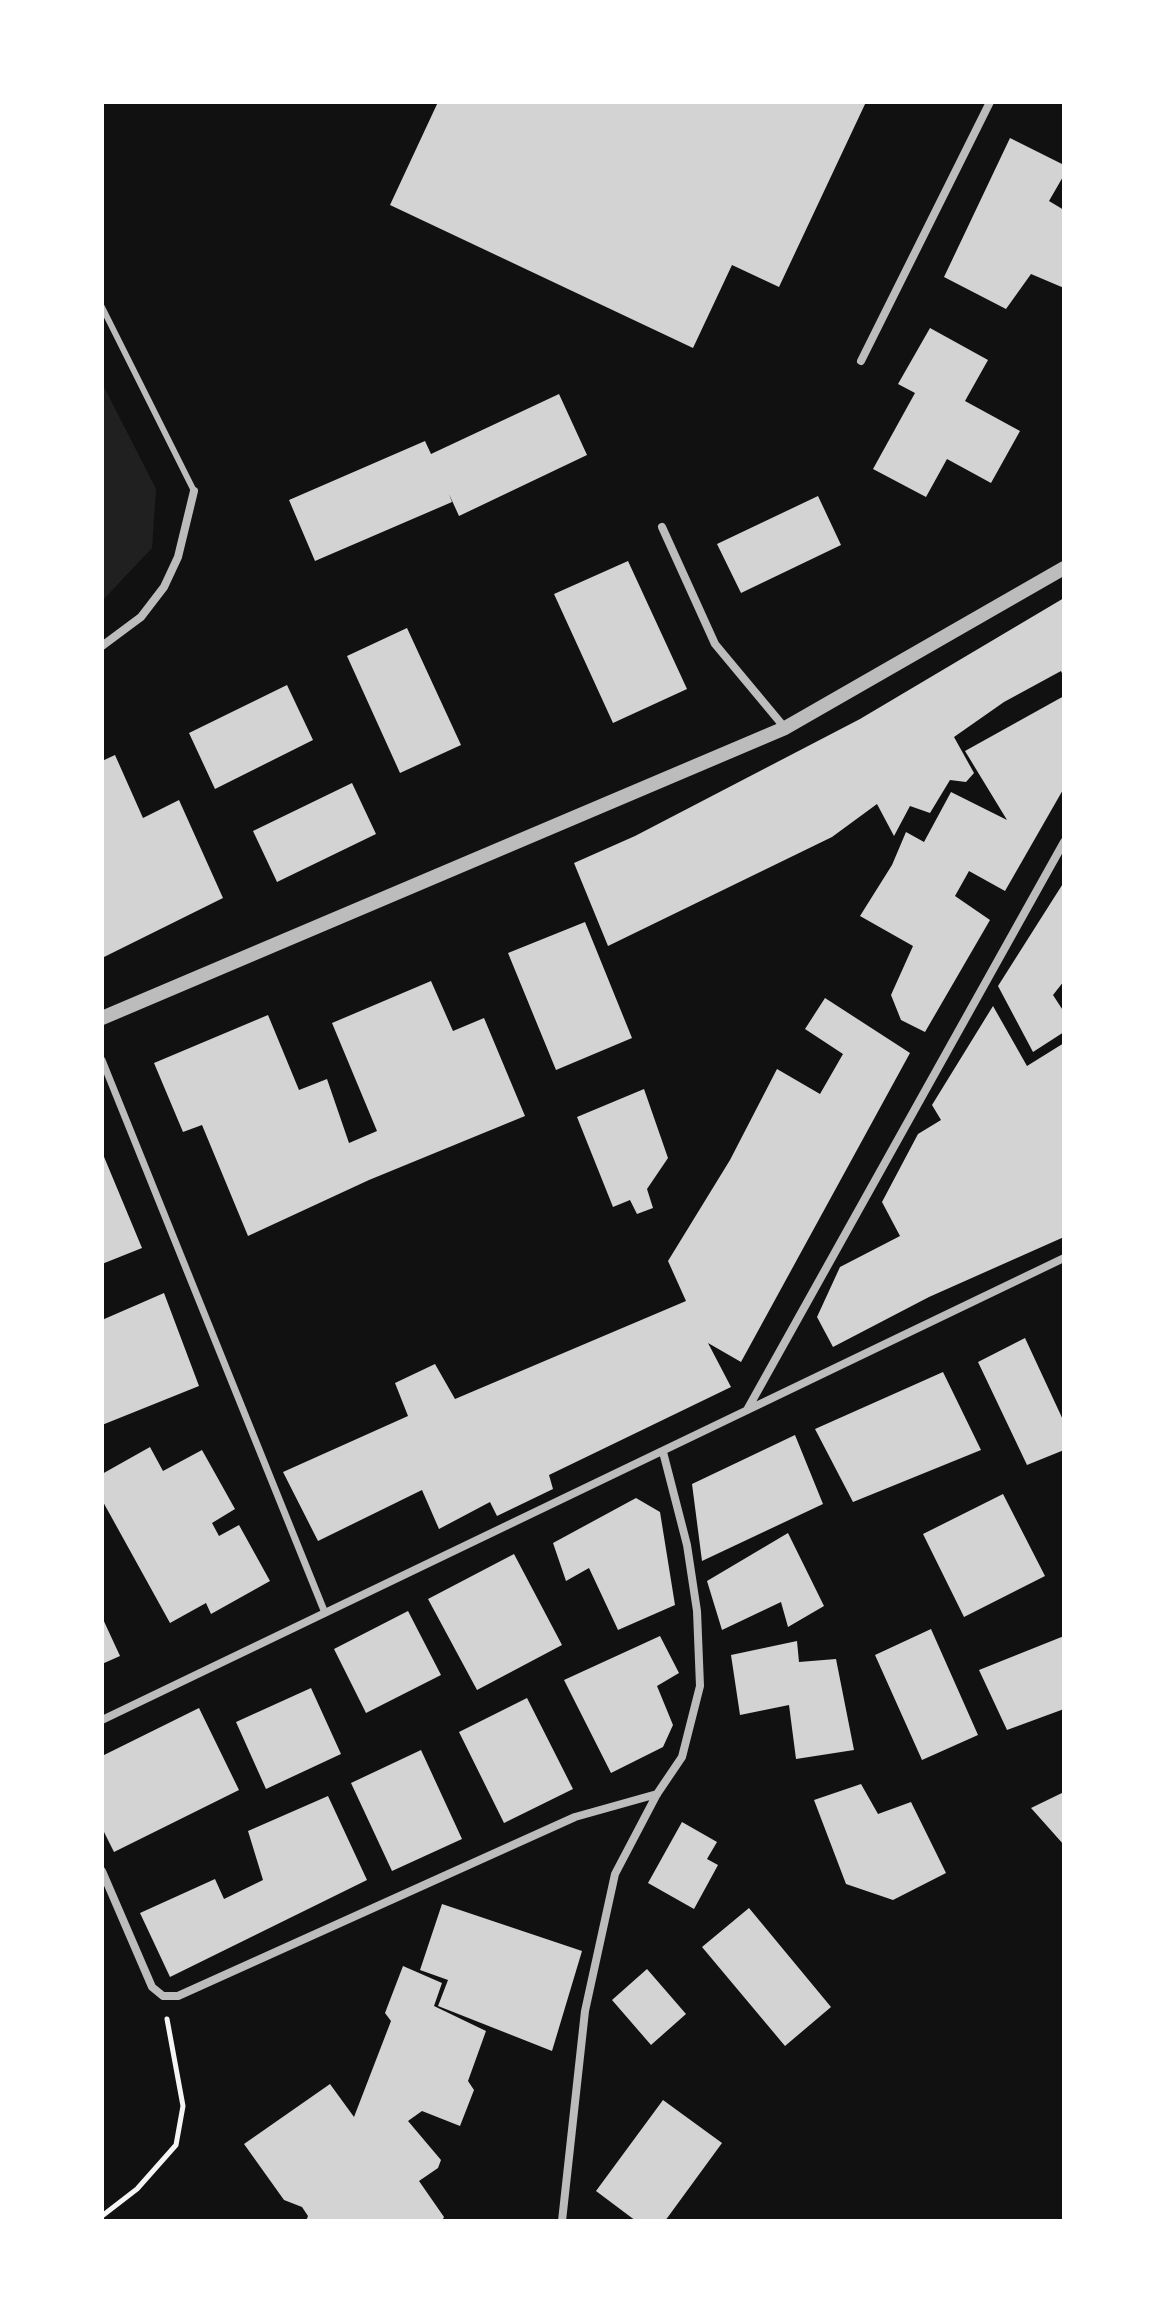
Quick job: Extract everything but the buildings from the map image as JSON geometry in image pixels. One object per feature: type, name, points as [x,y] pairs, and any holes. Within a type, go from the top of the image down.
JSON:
[{"type":"street","points":[[861,361],[990,102]]},
{"type":"street","points":[[102,646],[141,617],[164,587],[178,557],[194,491]]},
{"type":"street","points":[[662,527],[715,644],[785,728]]},
{"type":"street","points":[[102,1018],[785,728],[1064,568]]},
{"type":"street","points":[[746,1412],[1064,842]]},
{"type":"street","points":[[102,1060],[325,1613]]},
{"type":"street","points":[[102,1720],[1064,1258]]},
{"type":"street","points":[[562,2221],[585,2011],[615,1874],[657,1794],[682,1757],[700,1686],[697,1611],[687,1545],[663,1452]]},
{"type":"street","points":[[102,1871],[152,1987],[163,1996],[178,1996],[575,1817],[657,1794]]},
{"type":"lane","points":[[102,307],[194,491]]},
{"type":"path","points":[[102,2216],[137,2189],[176,2145],[183,2106],[163,1996]]},
{"type":"shaded area","points":[[102,383],[156,489],[152,548],[102,601]]}]
